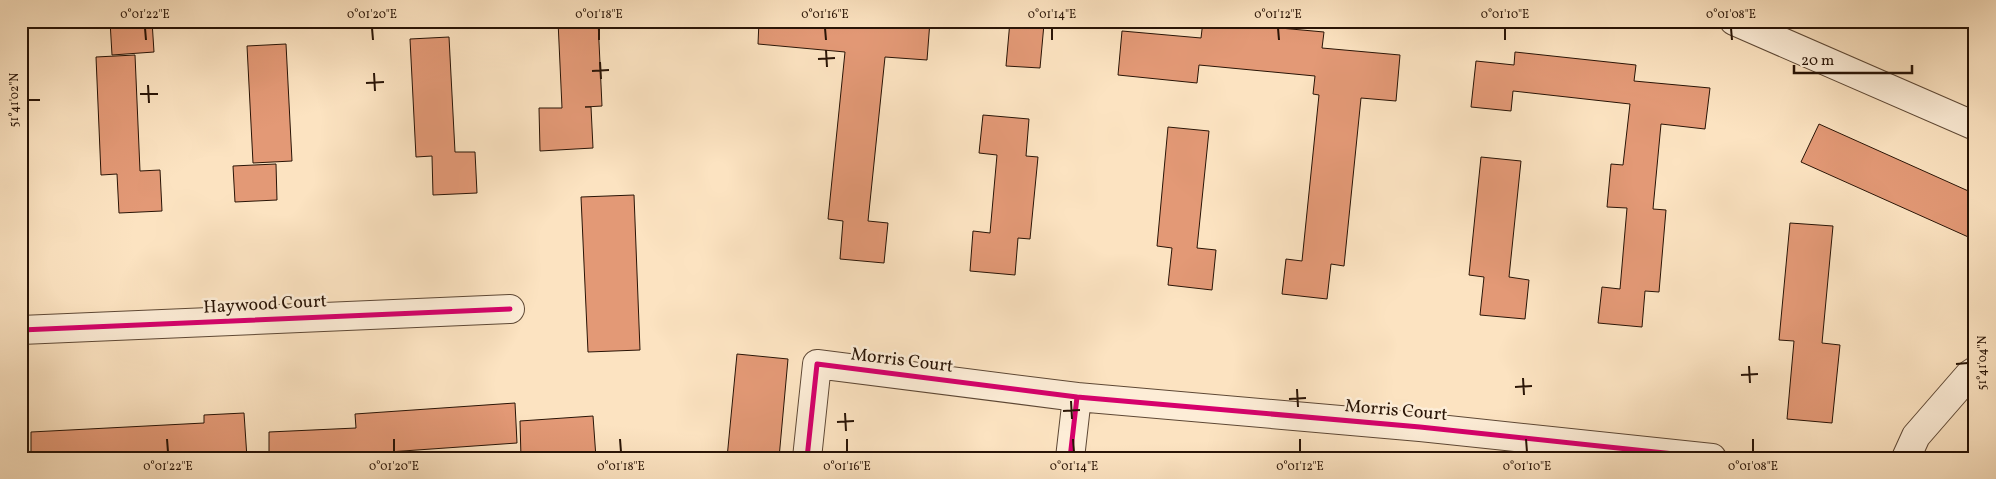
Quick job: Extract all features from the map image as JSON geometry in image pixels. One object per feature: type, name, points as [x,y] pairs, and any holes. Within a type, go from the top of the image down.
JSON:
[{"type":"street","points":[[1734,21],[1975,126]]},
{"type":"street","name":"Haywood Court","points":[[21,330],[510,309]]},
{"type":"street","name":"Morris Court","points":[[807,458],[817,364],[1077,397],[1429,428],[1712,458]]},
{"type":"street","points":[[1906,458],[1916,436],[1969,374],[1975,371]]},
{"type":"street","points":[[1070,458],[1077,397]]},
{"type":"building","points":[[110,21],[152,21],[154,52],[112,55]]},
{"type":"building","points":[[558,21],[598,21],[602,106],[585,107],[591,107],[593,148],[540,151],[539,108],[562,108]]},
{"type":"building","points":[[759,21],[930,21],[927,60],[885,57],[868,221],[888,223],[884,263],[840,259],[843,221],[828,219],[845,52],[758,44]]},
{"type":"building","points":[[1010,21],[1044,24],[1040,68],[1006,66]]},
{"type":"building","points":[[1203,21],[1324,32],[1322,48],[1400,55],[1396,101],[1361,98],[1344,266],[1331,264],[1327,299],[1282,294],[1286,259],[1302,261],[1319,95],[1313,94],[1315,76],[1199,65],[1197,83],[1118,75],[1122,31],[1201,38]]},
{"type":"building","points":[[449,37],[455,152],[475,152],[477,193],[433,195],[432,156],[416,157],[410,39]]},
{"type":"building","points":[[286,44],[292,161],[253,163],[247,46]]},
{"type":"building","points":[[1515,52],[1636,65],[1634,81],[1710,88],[1705,129],[1661,124],[1653,209],[1666,210],[1659,292],[1645,291],[1642,327],[1598,323],[1602,287],[1620,289],[1627,208],[1607,207],[1611,164],[1623,165],[1630,104],[1513,91],[1511,111],[1471,107],[1476,61],[1514,65]]},
{"type":"building","points":[[135,55],[140,171],[160,170],[162,211],[119,213],[117,174],[101,175],[96,57]]},
{"type":"building","points":[[983,115],[1029,119],[1026,156],[1038,157],[1030,239],[1018,238],[1015,275],[970,271],[973,231],[990,233],[997,155],[979,153]]},
{"type":"building","points":[[1819,124],[1975,194],[1975,240],[1801,162]]},
{"type":"building","points":[[1168,127],[1209,131],[1197,248],[1216,250],[1212,290],[1168,285],[1172,248],[1157,246]]},
{"type":"building","points":[[1481,157],[1521,161],[1509,277],[1529,280],[1525,319],[1480,315],[1484,277],[1469,275]]},
{"type":"building","points":[[276,164],[277,200],[235,202],[233,166]]},
{"type":"building","points":[[634,195],[640,350],[588,352],[581,197]]},
{"type":"building","points":[[1790,223],[1833,226],[1822,343],[1840,345],[1832,423],[1787,419],[1794,341],[1779,340]]},
{"type":"building","points":[[737,354],[788,359],[779,458],[727,458]]},
{"type":"building","points":[[515,403],[517,443],[360,454],[360,458],[269,458],[269,432],[356,428],[355,414]]},
{"type":"building","points":[[244,413],[247,458],[31,458],[31,432],[204,423],[204,415]]},
{"type":"building","points":[[593,416],[596,458],[521,458],[520,421]]},
{"type":"cycle path","points":[[21,330],[510,309]]},
{"type":"cycle path","points":[[807,458],[817,364],[1077,397]]},
{"type":"cycle path","points":[[1070,458],[1077,397],[1420,427],[1712,458]]}]
